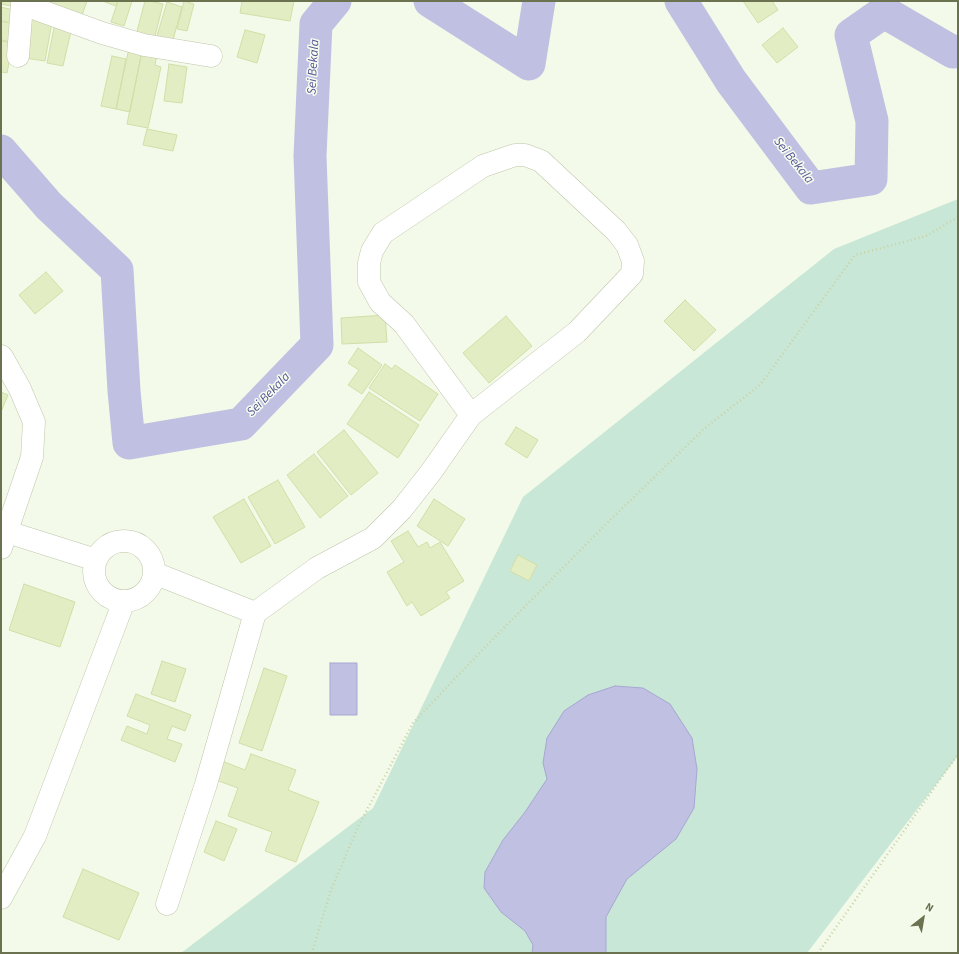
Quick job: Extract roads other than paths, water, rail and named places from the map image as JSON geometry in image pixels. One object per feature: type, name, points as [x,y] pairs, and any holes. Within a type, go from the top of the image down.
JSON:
[{"type":"street","points":[[18,56],[22,2],[102,34],[144,44],[211,56]]},
{"type":"street","points":[[167,904],[206,784],[255,613],[316,568],[373,538],[402,509],[431,472],[471,415],[577,332],[632,274],[633,261],[627,245],[616,231],[541,160],[525,155],[515,155],[483,166],[383,233],[372,251],[369,263],[369,282],[380,302],[404,324],[471,415]]},
{"type":"street","points":[[1,356],[20,389],[34,422],[32,457],[3,536],[96,560]]},
{"type":"street","points":[[125,541],[135,543],[143,548],[153,563],[154,573],[152,582],[148,590],[141,596],[133,600],[116,600],[103,593],[97,585],[94,577],[96,560],[100,552],[108,545],[125,541]]},
{"type":"street","points":[[154,573],[255,613]]},
{"type":"street","points":[[1,898],[35,836],[124,601]]},
{"type":"water","points":[[330,663],[357,663],[357,715],[330,715]]},
{"type":"water","points":[[615,686],[643,688],[670,704],[692,738],[697,769],[694,808],[676,839],[627,879],[606,917],[606,953],[532,953],[533,945],[525,931],[501,912],[484,888],[485,872],[503,840],[525,812],[547,779],[543,763],[547,738],[564,711],[588,695]]},
{"type":"waterway","name":"Sei Bekala","points":[[1,151],[49,206],[117,270],[124,391],[129,443],[241,424],[317,345],[310,156],[316,24],[335,1]]},
{"type":"waterway","name":"Sei Bekala","points":[[430,1],[529,64],[539,1]]},
{"type":"waterway","name":"Sei Bekala","points":[[681,1],[731,81],[811,188],[871,179],[872,121],[851,35],[884,12],[953,52],[958,51]]}]
